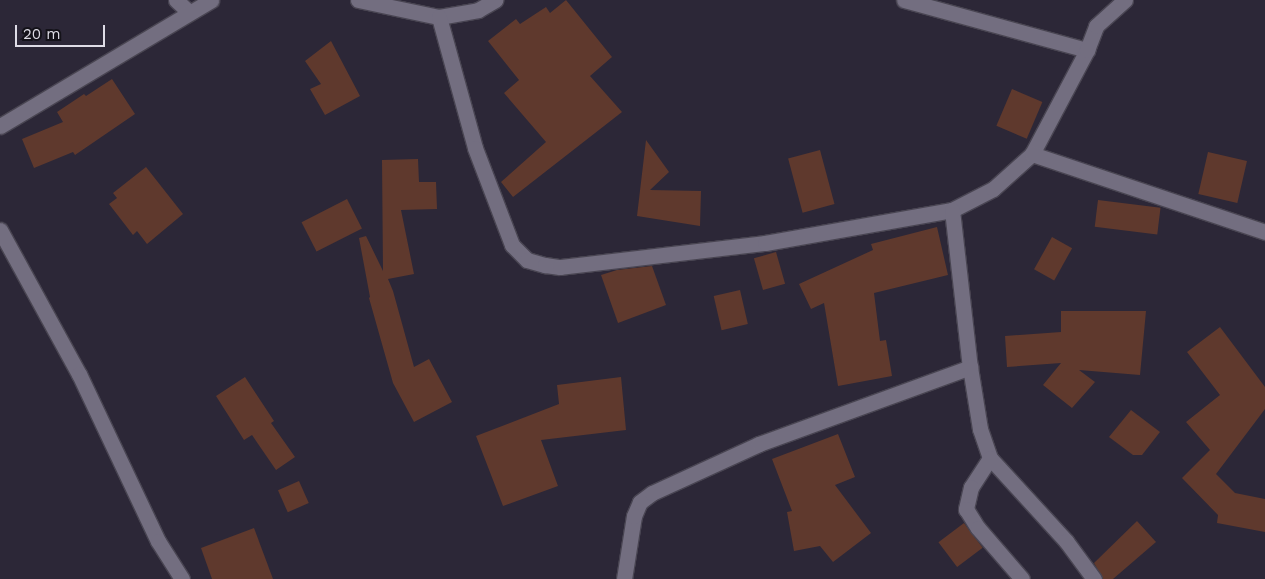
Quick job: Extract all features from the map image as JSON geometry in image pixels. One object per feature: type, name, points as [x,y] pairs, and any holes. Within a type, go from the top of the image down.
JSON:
[{"type":"street","points":[[176,0],[189,12]]},
{"type":"street","points":[[0,126],[211,0]]},
{"type":"street","points":[[358,0],[439,17],[478,10],[494,0]]},
{"type":"street","points":[[904,0],[1087,50]]},
{"type":"street","points":[[439,17],[475,148],[512,245],[527,260],[560,267],[765,243],[952,210],[993,189],[1032,154],[1087,50],[1096,26],[1125,0]]},
{"type":"street","points":[[1032,154],[1265,232]]},
{"type":"street","points":[[952,210],[970,368],[980,429],[990,458],[1066,541],[1094,579]]},
{"type":"street","points":[[0,230],[80,374],[158,541],[182,579]]},
{"type":"street","points":[[624,579],[634,516],[640,502],[652,492],[759,444],[970,368]]},
{"type":"street","points":[[990,458],[971,487],[966,509],[978,528],[1022,579]]},
{"type":"building","points":[[566,0],[612,57],[590,76],[622,112],[513,197],[501,182],[546,142],[504,93],[519,80],[488,41],[516,19],[520,24],[546,7],[550,13]]},
{"type":"building","points":[[331,41],[360,96],[325,115],[310,89],[321,84],[305,61]]},
{"type":"building","points":[[112,79],[135,114],[75,155],[73,152],[34,168],[22,139],[63,122],[57,112],[84,94],[86,96]]},
{"type":"building","points":[[1012,89],[1042,102],[1027,139],[996,126]]},
{"type":"building","points":[[646,140],[669,172],[650,190],[701,191],[700,226],[637,216]]},
{"type":"building","points":[[820,150],[834,204],[803,213],[788,159]]},
{"type":"building","points":[[1208,152],[1247,161],[1237,203],[1198,194]]},
{"type":"building","points":[[418,159],[419,182],[436,182],[437,209],[401,210],[414,274],[388,279],[414,367],[429,359],[452,402],[414,422],[393,383],[369,298],[359,238],[366,236],[383,271],[382,160]]},
{"type":"building","points":[[146,167],[183,214],[147,244],[137,231],[133,235],[109,204],[117,198],[113,193]]},
{"type":"building","points":[[347,199],[362,228],[317,252],[302,222]]},
{"type":"building","points":[[1098,200],[1161,208],[1157,234],[1095,227]]},
{"type":"building","points":[[937,227],[948,275],[874,293],[880,341],[886,340],[892,376],[838,386],[824,303],[811,309],[799,284],[873,250],[871,244]]},
{"type":"building","points":[[1052,237],[1072,248],[1054,281],[1034,269]]},
{"type":"building","points":[[776,252],[785,284],[763,290],[754,258]]},
{"type":"building","points":[[652,266],[666,305],[618,323],[601,275],[617,270]]},
{"type":"building","points":[[740,290],[748,324],[722,330],[714,296]]},
{"type":"building","points":[[1061,311],[1146,311],[1140,375],[1079,370],[1095,382],[1072,408],[1043,385],[1061,363],[1007,367],[1005,336],[1061,332]]},
{"type":"building","points":[[1220,327],[1265,387],[1265,409],[1216,474],[1235,493],[1265,499],[1265,532],[1217,523],[1218,515],[1182,478],[1210,450],[1186,422],[1220,395],[1187,352]]},
{"type":"building","points":[[245,377],[274,421],[271,423],[295,457],[276,470],[252,435],[244,440],[216,396]]},
{"type":"building","points":[[621,377],[626,430],[541,440],[558,486],[503,506],[476,436],[559,404],[557,385]]},
{"type":"building","points":[[1131,410],[1160,432],[1142,455],[1133,455],[1109,437]]},
{"type":"building","points":[[838,434],[855,477],[835,485],[871,533],[833,562],[820,546],[794,551],[787,512],[792,511],[772,459]]},
{"type":"building","points":[[299,481],[309,503],[288,512],[278,490]]},
{"type":"building","points":[[1137,521],[1156,542],[1113,579],[1103,579],[1094,563]]},
{"type":"building","points":[[964,523],[983,548],[957,567],[938,542]]},
{"type":"building","points":[[254,528],[273,579],[212,579],[201,548]]}]
